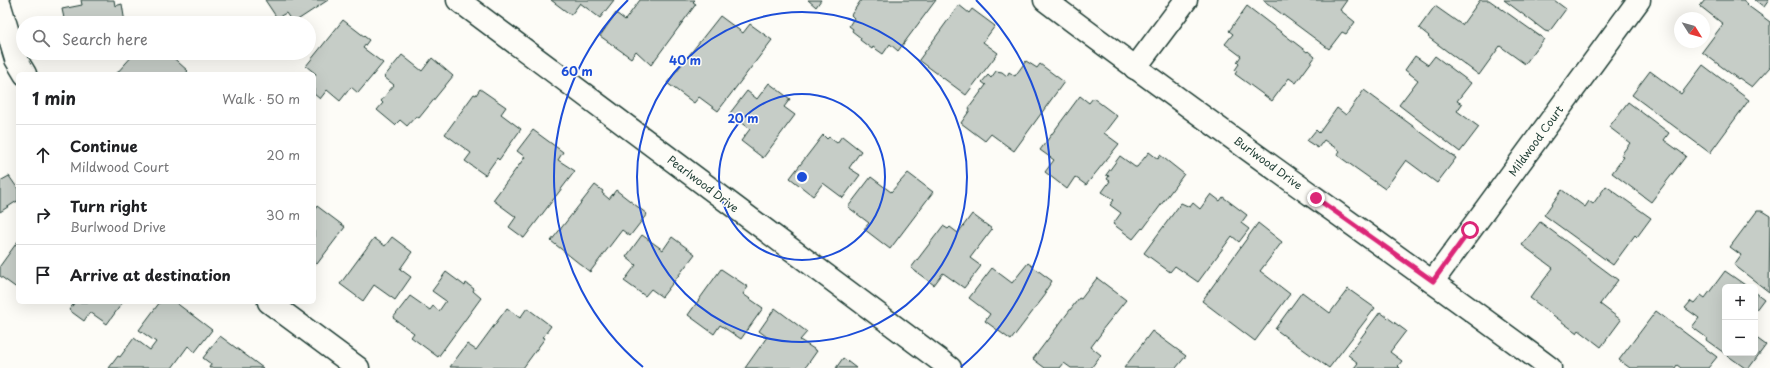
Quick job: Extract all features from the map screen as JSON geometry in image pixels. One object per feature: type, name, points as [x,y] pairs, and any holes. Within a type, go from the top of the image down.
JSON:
[{"type":"street","name":"Pearlwood Drive","points":[[458,0],[950,368]]},
{"type":"street","name":"Burlwood Drive","points":[[1045,0],[1135,68],[1433,281],[1550,368]]},
{"type":"street","points":[[1135,68],[1186,0]]},
{"type":"street","name":"Mildwood Court","points":[[1433,281],[1639,0]]},
{"type":"street","points":[[0,6],[16,59]]},
{"type":"street","points":[[17,60],[24,72]]},
{"type":"street","points":[[272,304],[358,368]]},
{"type":"building","points":[[81,0],[114,0],[115,6],[122,4],[124,16],[64,16],[62,9],[82,5]]},
{"type":"building","points":[[265,0],[328,0],[304,16],[288,16],[286,13],[281,16],[276,16]]},
{"type":"building","points":[[551,0],[614,0],[600,18],[580,3],[571,15]]},
{"type":"building","points":[[640,0],[695,0],[693,2],[696,4],[651,65],[636,51],[631,58],[600,36],[616,13],[625,20]]},
{"type":"building","points":[[808,0],[821,0],[816,7]]},
{"type":"building","points":[[861,0],[936,0],[898,51],[890,44],[883,54],[873,47],[872,49],[860,40],[861,38],[852,31],[853,29],[849,26],[854,18],[851,15]]},
{"type":"building","points":[[1263,0],[1347,0],[1340,10],[1355,22],[1346,34],[1342,32],[1329,49]]},
{"type":"building","points":[[1480,0],[1489,0],[1544,39],[1525,64],[1500,46],[1479,75],[1428,37],[1429,36],[1419,28],[1435,6],[1462,25]]},
{"type":"building","points":[[1504,0],[1554,0],[1566,9],[1549,32],[1545,31]]},
{"type":"building","points":[[1705,0],[1743,0],[1748,4],[1747,5],[1770,22],[1770,67],[1752,87],[1739,78],[1738,79],[1702,52],[1705,48],[1710,48],[1710,41],[1723,24],[1710,14],[1710,12],[1708,12],[1700,6]]},
{"type":"building","points":[[1755,0],[1769,0],[1764,7]]},
{"type":"building","points":[[959,5],[969,13],[972,9],[995,26],[983,42],[998,53],[966,95],[919,60]]},
{"type":"building","points":[[1247,6],[1315,57],[1296,83],[1289,78],[1272,101],[1235,74],[1237,71],[1235,70],[1239,64],[1237,62],[1241,56],[1225,44],[1233,34],[1229,31]]},
{"type":"building","points":[[720,16],[743,33],[750,24],[772,40],[718,111],[699,97],[694,103],[667,83]]},
{"type":"building","points":[[343,20],[369,40],[363,48],[383,63],[358,93],[351,87],[340,101],[327,90],[320,99],[316,96],[316,72],[314,72],[306,66],[311,60],[316,60],[316,54]]},
{"type":"building","points":[[402,55],[422,71],[432,58],[453,76],[419,118],[416,116],[407,126],[400,120],[395,125],[377,110],[383,103],[381,101],[394,85],[384,77]]},
{"type":"building","points":[[1415,56],[1428,65],[1435,56],[1471,83],[1457,101],[1462,104],[1457,111],[1479,127],[1460,152],[1399,105],[1418,80],[1405,70]]},
{"type":"building","points":[[129,60],[176,60],[188,71],[187,72],[118,72]]},
{"type":"building","points":[[1026,61],[1037,68],[1040,64],[1064,82],[1014,151],[991,134],[985,141],[961,123],[970,110],[969,108],[986,85],[982,82],[988,75],[991,78],[996,71],[1002,72],[1007,76],[1009,72],[1015,76]]},
{"type":"building","points":[[1703,65],[1749,100],[1710,153],[1632,95],[1650,71],[1681,94]]},
{"type":"building","points":[[769,83],[790,99],[784,107],[795,115],[763,158],[741,141],[750,129],[730,113],[747,91],[757,99]]},
{"type":"building","points":[[480,89],[506,107],[501,114],[521,129],[499,160],[497,158],[485,175],[465,161],[471,153],[445,134],[474,94],[476,95]]},
{"type":"building","points":[[1364,90],[1456,158],[1437,183],[1406,160],[1385,189],[1337,155],[1340,151],[1324,140],[1318,148],[1307,141],[1316,130],[1319,133],[1337,108],[1346,115]]},
{"type":"building","points":[[1080,96],[1089,103],[1093,98],[1117,116],[1104,133],[1119,144],[1086,185],[1075,177],[1067,189],[1045,172],[1054,160],[1040,150]]},
{"type":"building","points":[[1628,102],[1669,133],[1664,140],[1686,156],[1651,202],[1612,173],[1624,157],[1621,155],[1630,143],[1609,127]]},
{"type":"building","points":[[533,130],[563,152],[558,160],[575,171],[524,238],[509,227],[516,217],[493,200],[525,157],[517,151]]},
{"type":"building","points":[[823,135],[827,139],[829,137],[837,143],[842,136],[861,151],[849,168],[860,175],[843,198],[823,183],[813,196],[790,178]]},
{"type":"building","points":[[1149,152],[1158,159],[1160,155],[1184,174],[1143,229],[1142,228],[1133,239],[1113,224],[1121,213],[1110,205],[1114,200],[1102,192],[1110,181],[1107,179],[1109,176],[1106,175],[1120,156],[1137,167]]},
{"type":"building","points":[[908,173],[933,192],[890,249],[864,229],[869,223],[848,207],[871,177],[891,192]]},
{"type":"building","points":[[9,176],[16,186],[16,202],[0,212],[0,181]]},
{"type":"building","points":[[595,185],[603,191],[602,193],[609,199],[616,190],[647,214],[630,236],[622,230],[590,272],[551,241]]},
{"type":"building","points":[[1606,186],[1651,218],[1637,237],[1635,235],[1613,265],[1544,215],[1562,190],[1585,207],[1589,201],[1593,204]]},
{"type":"building","points":[[1211,194],[1220,201],[1223,197],[1247,215],[1241,223],[1249,229],[1239,242],[1232,236],[1198,282],[1175,266],[1170,272],[1144,253],[1181,203],[1190,207],[1193,203],[1200,209]]},
{"type":"building","points":[[317,206],[345,227],[317,264],[316,263]]},
{"type":"building","points":[[1757,211],[1762,211],[1770,216],[1769,292],[1734,265],[1741,255],[1730,247]]},
{"type":"building","points":[[972,214],[992,229],[970,258],[981,266],[964,288],[943,273],[934,285],[911,268],[943,226],[948,229],[950,227],[958,233]]},
{"type":"building","points":[[1540,222],[1618,280],[1600,304],[1621,320],[1601,347],[1579,330],[1577,333],[1530,298],[1553,268],[1522,245]]},
{"type":"building","points":[[1258,223],[1282,242],[1260,271],[1290,294],[1255,341],[1202,301]]},
{"type":"building","points":[[642,235],[663,250],[672,237],[695,254],[662,297],[651,289],[645,296],[624,281],[636,265],[626,257]]},
{"type":"building","points":[[392,237],[412,252],[400,269],[411,277],[395,300],[374,285],[363,301],[340,284],[374,238],[385,246]]},
{"type":"building","points":[[16,244],[16,288],[0,276],[0,266]]},
{"type":"building","points":[[1028,263],[1052,281],[1044,293],[1046,294],[1011,340],[985,321],[990,314],[969,298],[992,268],[1012,283]]},
{"type":"building","points":[[721,269],[748,287],[743,294],[763,308],[741,339],[720,325],[714,334],[688,315]]},
{"type":"building","points":[[1725,271],[1744,284],[1722,284],[1722,351],[1706,340],[1707,338],[1692,327],[1699,318],[1685,308],[1691,301],[1694,303],[1701,295],[1705,298]]},
{"type":"building","points":[[446,272],[465,286],[466,283],[474,289],[473,291],[481,298],[438,357],[411,337],[414,333],[393,318],[410,296],[430,310],[433,306],[439,311],[446,301],[432,291]]},
{"type":"building","points":[[1097,278],[1126,300],[1102,330],[1103,331],[1091,347],[1101,355],[1091,368],[1071,368],[1064,363],[1060,368],[1045,368],[1033,359],[1079,298],[1081,299]]},
{"type":"building","points":[[1348,289],[1375,308],[1329,368],[1275,329],[1302,292],[1330,313]]},
{"type":"building","points":[[1758,294],[1764,299],[1758,307]]},
{"type":"building","points":[[74,304],[122,304],[107,324],[90,312],[84,321],[69,310]]},
{"type":"building","points":[[158,304],[178,304],[212,330],[195,352],[188,346],[172,368],[109,368],[118,356],[120,357],[134,338],[150,350],[156,342],[139,330]]},
{"type":"building","points":[[507,308],[520,318],[527,308],[551,326],[543,337],[545,338],[523,368],[450,367],[467,344],[476,350]]},
{"type":"building","points":[[775,308],[807,332],[800,340],[817,351],[805,368],[745,368],[767,337],[759,331]]},
{"type":"building","points":[[1656,311],[1717,357],[1708,368],[1681,368],[1677,365],[1675,368],[1630,368],[1619,360]]},
{"type":"building","points":[[1380,312],[1406,331],[1390,352],[1402,361],[1398,366],[1400,368],[1354,368],[1358,363],[1348,355]]},
{"type":"building","points":[[1152,331],[1186,356],[1176,368],[1124,368]]},
{"type":"building","points":[[220,336],[263,368],[209,368],[211,364],[203,358]]},
{"type":"building","points":[[1758,339],[1766,345],[1758,356]]},
{"type":"building","points":[[1728,356],[1758,356],[1749,368],[1745,368]]},
{"type":"building","points":[[843,358],[856,368],[836,368]]},
{"type":"route","points":[[1316,198],[1433,281],[1470,230]]}]
